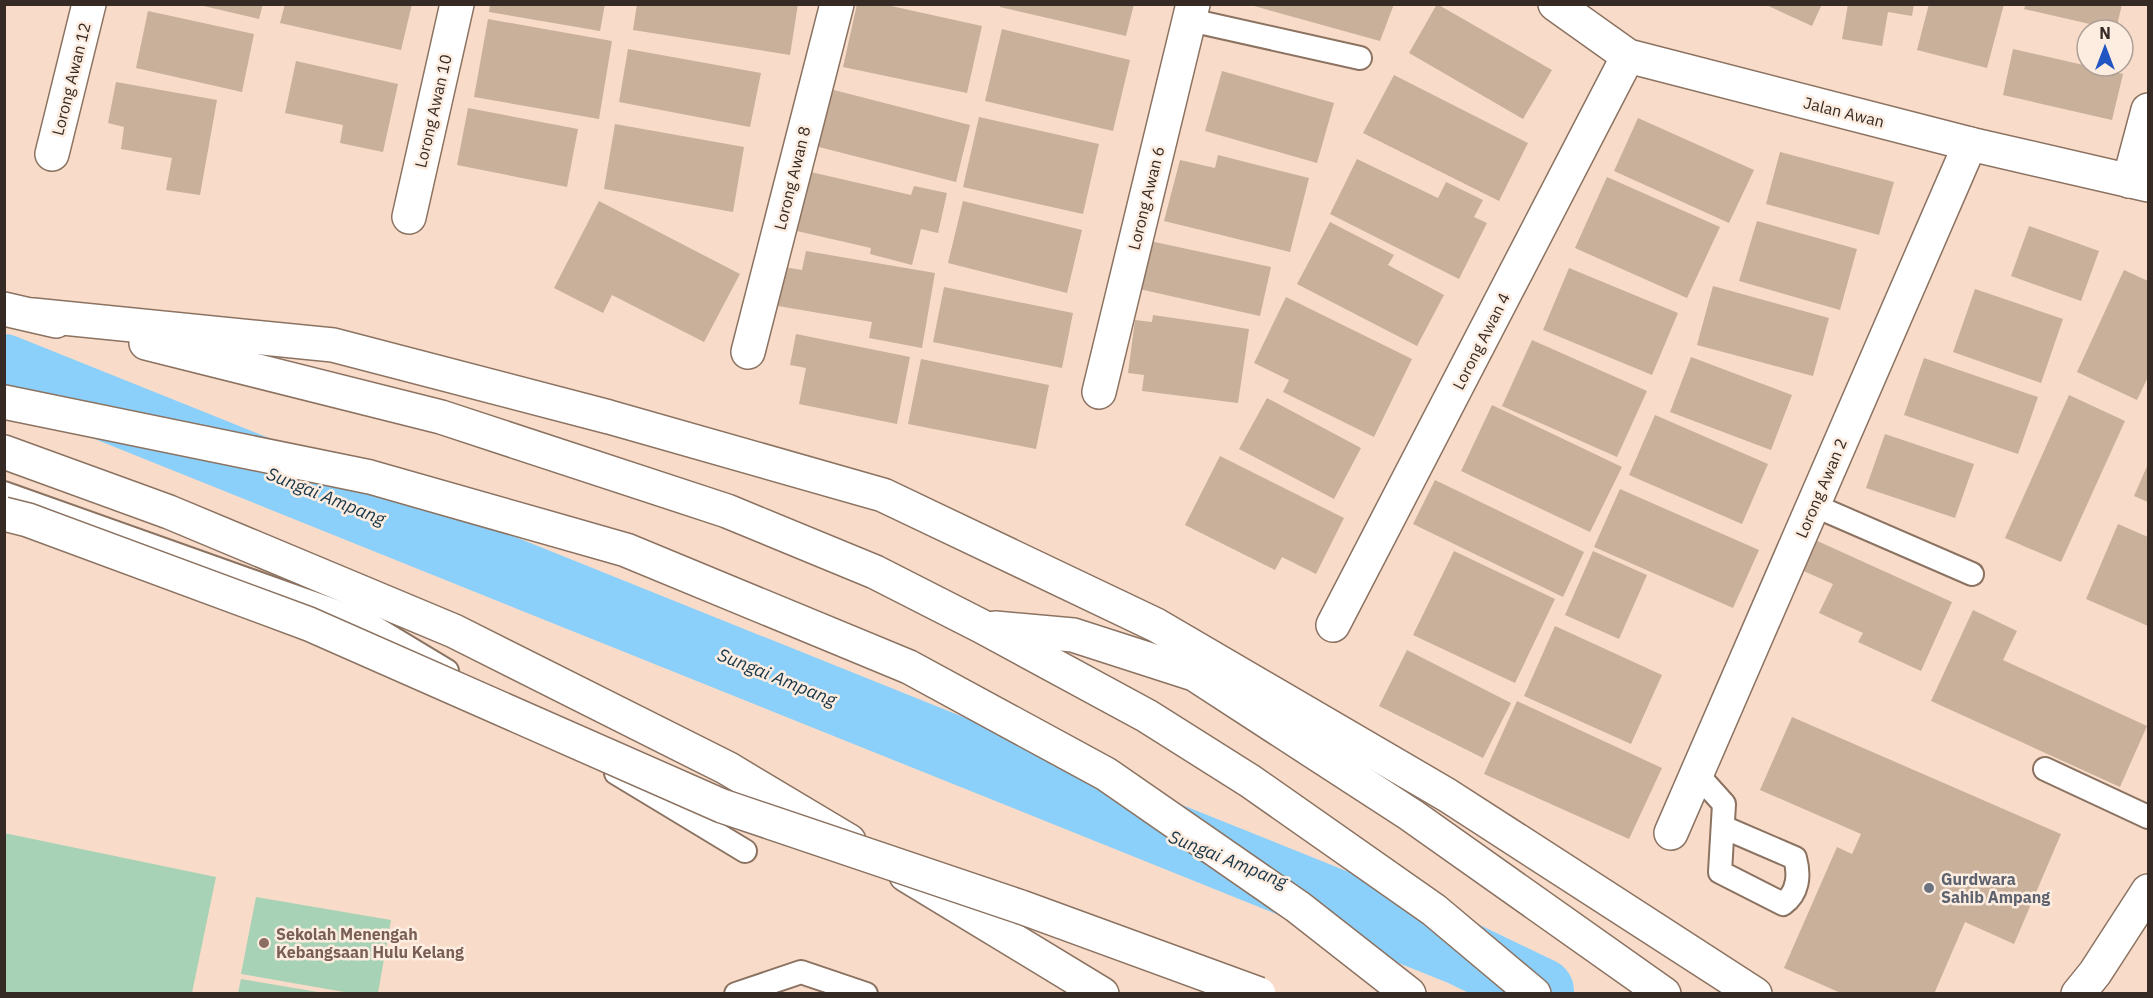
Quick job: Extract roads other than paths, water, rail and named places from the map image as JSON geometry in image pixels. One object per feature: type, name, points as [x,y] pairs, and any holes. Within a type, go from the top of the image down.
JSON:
[{"type":"main road","name":"Lorong Awan 12","points":[[52,154],[89,4]]},
{"type":"main road","name":"Lorong Awan 10","points":[[409,217],[457,4]]},
{"type":"main road","name":"Lorong Awan 8","points":[[748,352],[837,4]]},
{"type":"main road","name":"Jalan Awan","points":[[1555,4],[1628,56],[1970,144],[2139,183]]},
{"type":"main road","name":"Lorong Awan 6","points":[[1099,392],[1192,12]]},
{"type":"main road","name":"Lorong Awan 4","points":[[1333,625],[1628,56]]},
{"type":"main road","points":[[2139,183],[2148,110]]},
{"type":"main road","name":"Lorong Awan 2","points":[[1671,833],[1970,144]]},
{"type":"main road","points":[[19,312],[333,345],[609,417],[883,495],[1156,624],[1447,795],[1755,993]]},
{"type":"main road","points":[[19,312],[441,417],[727,511],[875,572],[981,626],[1147,716],[1250,781],[1434,910],[1534,993]]},
{"type":"main road","points":[[4,402],[370,477],[626,550],[909,668],[1106,774],[1298,907],[1409,993]]},
{"type":"main road","points":[[4,452],[169,512],[454,631],[727,768],[1102,993]]},
{"type":"main road","points":[[4,514],[28,519],[309,624],[722,806],[1021,907],[1259,993]]},
{"type":"main road","points":[[981,626],[1073,635],[1194,674],[1411,815],[1664,993]]},
{"type":"main road","points":[[2078,993],[2096,973],[2148,891]]},
{"type":"main road","points":[[1298,907],[1374,993]]},
{"type":"main road","points":[[2098,993],[2148,927]]},
{"type":"main road","points":[[2108,993],[2130,953]]},
{"type":"lane","points":[[1192,12],[1360,58]]},
{"type":"lane","points":[[4,493],[364,621],[745,851]]},
{"type":"lane","points":[[1813,505],[1972,574]]},
{"type":"lane","points":[[2045,769],[2148,817]]},
{"type":"lane","points":[[1697,774],[1724,804],[1723,826]]},
{"type":"lane","points":[[736,993],[801,972],[866,993]]},
{"type":"waterway","name":"Sungai Ampang","points":[[4,367],[1462,953],[1541,991]]},
{"type":"place","name":"Gurdwara Sahib Ampang","points":[[1929,888]]},
{"type":"place","name":"Sekolah Menengah Kebangsaan Hulu Kelang","points":[[264,943]]}]
